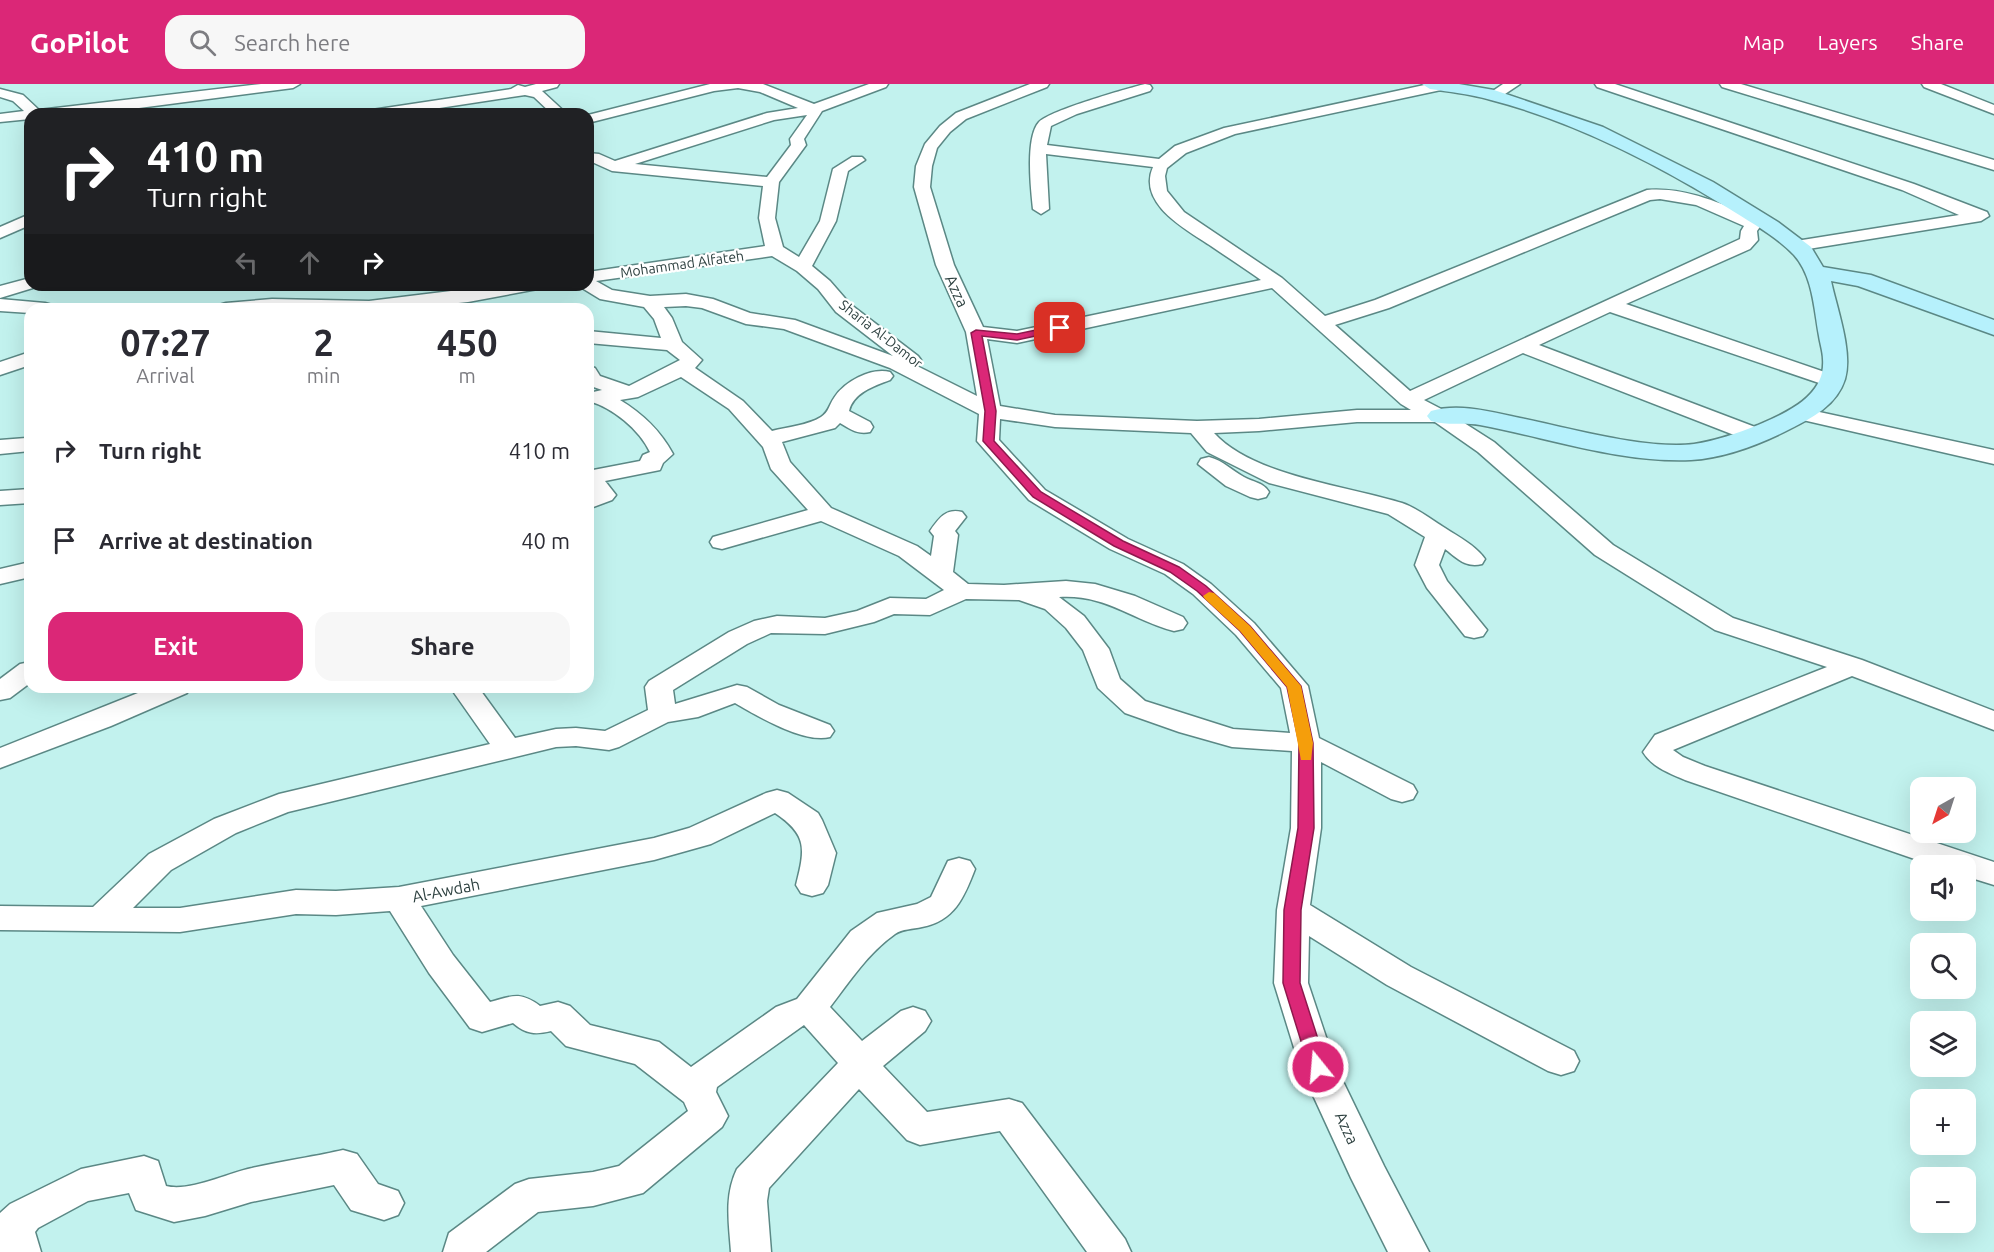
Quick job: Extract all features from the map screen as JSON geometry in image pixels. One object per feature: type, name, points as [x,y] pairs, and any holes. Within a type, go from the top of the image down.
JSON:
[{"type":"street","points":[[75,108],[142,96],[293,84]]},
{"type":"street","points":[[475,84],[529,90],[539,94],[554,108]]},
{"type":"street","points":[[453,108],[552,84]]},
{"type":"street","points":[[594,117],[714,87],[738,84],[763,88],[814,109]]},
{"type":"street","points":[[763,88],[778,84]]},
{"type":"street","points":[[612,166],[772,116],[814,109],[881,84]]},
{"type":"street","name":"Azza","points":[[1042,84],[961,116],[945,129],[930,147],[924,165],[922,187],[945,265],[976,333],[990,411],[988,441],[1037,495],[1119,544],[1174,569],[1202,589],[1245,629],[1294,686],[1306,743],[1306,828],[1293,910],[1291,983],[1318,1067],[1370,1178],[1409,1252]]},
{"type":"street","points":[[1494,95],[1513,84]]},
{"type":"street","points":[[1602,84],[1985,215]]},
{"type":"street","points":[[1727,84],[1994,165]]},
{"type":"street","points":[[1929,84],[1994,110]]},
{"type":"street","points":[[1994,328],[1874,284],[1796,246],[1707,186],[1630,146],[1597,131],[1494,95],[1435,85],[1370,102],[1226,132],[1192,144],[1163,164],[1158,176],[1158,189],[1170,209],[1276,282],[1408,400],[1440,416],[1486,447],[1604,550],[1724,624],[1852,666],[1994,721]]},
{"type":"street","points":[[1041,209],[1039,149],[1042,129],[1053,119],[1145,88]]},
{"type":"street","points":[[0,93],[18,98],[29,108]]},
{"type":"street","points":[[775,250],[766,218],[771,182],[799,145],[797,139],[815,113],[814,109]]},
{"type":"street","points":[[0,118],[24,116]]},
{"type":"street","points":[[1039,149],[1163,164]]},
{"type":"street","points":[[594,157],[612,166],[771,182]]},
{"type":"street","points":[[803,267],[828,222],[841,169],[857,160]]},
{"type":"street","points":[[1321,323],[1382,304],[1647,195],[1664,193],[1756,221]]},
{"type":"street","points":[[1796,246],[1985,215]]},
{"type":"street","points":[[1408,400],[1609,305],[1744,245],[1749,240],[1749,231],[1756,221]]},
{"type":"street","points":[[4,231],[24,222]]},
{"type":"street","points":[[4,231],[24,239]]},
{"type":"street","points":[[594,288],[607,295],[650,302],[686,300],[706,303],[746,318],[788,324],[897,364],[990,411],[1055,421],[1197,427],[1259,425],[1357,416],[1477,417],[1568,437],[1660,451],[1692,452],[1722,446],[1755,435],[1801,414],[1820,400],[1833,381],[1836,361],[1819,282],[1796,246]]},
{"type":"street","name":"Sharia Al-Damor","points":[[775,250],[803,267],[824,285],[843,308],[910,360],[990,411]]},
{"type":"street","name":"Mohammad Alfateh","points":[[594,276],[775,250]]},
{"type":"street","points":[[976,333],[1017,337],[1276,282]]},
{"type":"street","points":[[1819,282],[1842,288],[1874,284]]},
{"type":"street","points":[[0,292],[24,285]]},
{"type":"street","points":[[275,303],[295,291]]},
{"type":"street","points":[[375,303],[392,291]]},
{"type":"street","points":[[405,303],[497,291]]},
{"type":"street","points":[[594,397],[631,393],[682,369],[692,360],[673,345],[663,318],[650,302]]},
{"type":"street","points":[[0,305],[24,307]]},
{"type":"street","points":[[1609,305],[1833,381]]},
{"type":"street","points":[[594,337],[624,337],[673,345]]},
{"type":"street","points":[[1523,346],[1755,435]]},
{"type":"street","points":[[0,369],[24,360]]},
{"type":"street","points":[[682,369],[736,405],[768,439],[779,464],[823,513],[908,551],[951,583],[1004,593],[1066,589],[1095,592],[1126,601],[1174,623]]},
{"type":"street","points":[[768,439],[827,423],[838,414],[839,404],[847,394],[883,376]]},
{"type":"street","points":[[594,381],[631,393]]},
{"type":"street","points":[[594,397],[626,412],[648,429],[662,454],[651,460],[652,465],[594,476]]},
{"type":"street","points":[[838,414],[862,427]]},
{"type":"street","points":[[1801,414],[1994,458]]},
{"type":"street","points":[[1197,427],[1221,470],[1234,481],[1258,492]]},
{"type":"street","points":[[0,447],[24,445]]},
{"type":"street","points":[[1212,455],[1209,471],[1216,479],[1216,488]]},
{"type":"street","points":[[1212,455],[1277,478],[1396,509],[1438,534],[1473,559]]},
{"type":"street","points":[[594,481],[604,495],[594,499]]},
{"type":"street","points":[[0,498],[24,496]]},
{"type":"street","points":[[722,542],[823,513]]},
{"type":"street","points":[[662,714],[659,687],[738,638],[759,628],[777,624],[825,626],[865,617],[890,606],[932,606],[951,583],[946,535],[942,531],[954,516]]},
{"type":"street","points":[[1438,534],[1427,564],[1437,583],[1474,630]]},
{"type":"street","points":[[0,577],[24,571]]},
{"type":"street","points":[[1020,591],[1054,604],[1075,622],[1096,649],[1108,682],[1135,707],[1232,738],[1306,743],[1402,792]]},
{"type":"street","points":[[1852,666],[1665,741],[1657,752],[1673,764],[1695,773],[1994,874]]},
{"type":"street","points":[[0,692],[24,674]]},
{"type":"street","points":[[0,759],[163,693]]},
{"type":"street","points":[[468,693],[509,750]]},
{"type":"street","points":[[102,918],[160,862],[225,826],[279,804],[556,738],[576,737],[609,741],[662,714],[688,711],[737,693],[769,711],[820,730]]},
{"type":"street","name":"Al-Awdah","points":[[0,918],[180,920],[296,902],[336,903],[399,899],[654,849],[700,836],[777,800],[807,820],[820,853],[812,885]]},
{"type":"street","points":[[698,1092],[700,1080],[752,1041],[788,1017],[809,1009],[863,940],[889,921],[924,915],[942,905],[950,893],[959,869]]},
{"type":"street","points":[[399,899],[435,956],[482,1018],[518,1008],[535,1021],[558,1016],[579,1036],[646,1052],[698,1092],[709,1116],[629,1181],[593,1190],[529,1196],[464,1246],[463,1252]]},
{"type":"street","points":[[1293,910],[1399,975],[1561,1061]]},
{"type":"street","points":[[809,1009],[837,1036],[858,1065],[920,1129],[1009,1114],[1111,1252]]},
{"type":"street","points":[[751,1252],[747,1201],[751,1181],[858,1065],[913,1021]]},
{"type":"street","points":[[11,1240],[24,1216],[81,1186],[144,1173],[150,1198],[174,1205],[205,1199],[251,1185],[343,1166],[365,1198],[384,1203]]},
{"type":"slow traffic","points":[[1209,596],[1245,629],[1294,686],[1306,743],[1306,757]]},
{"type":"route","points":[[1060,328],[1017,337],[976,333],[990,411],[988,441],[1037,495],[1119,544],[1174,569],[1202,589],[1245,629],[1294,686],[1306,743],[1306,828],[1293,910],[1291,983],[1318,1067]]}]
